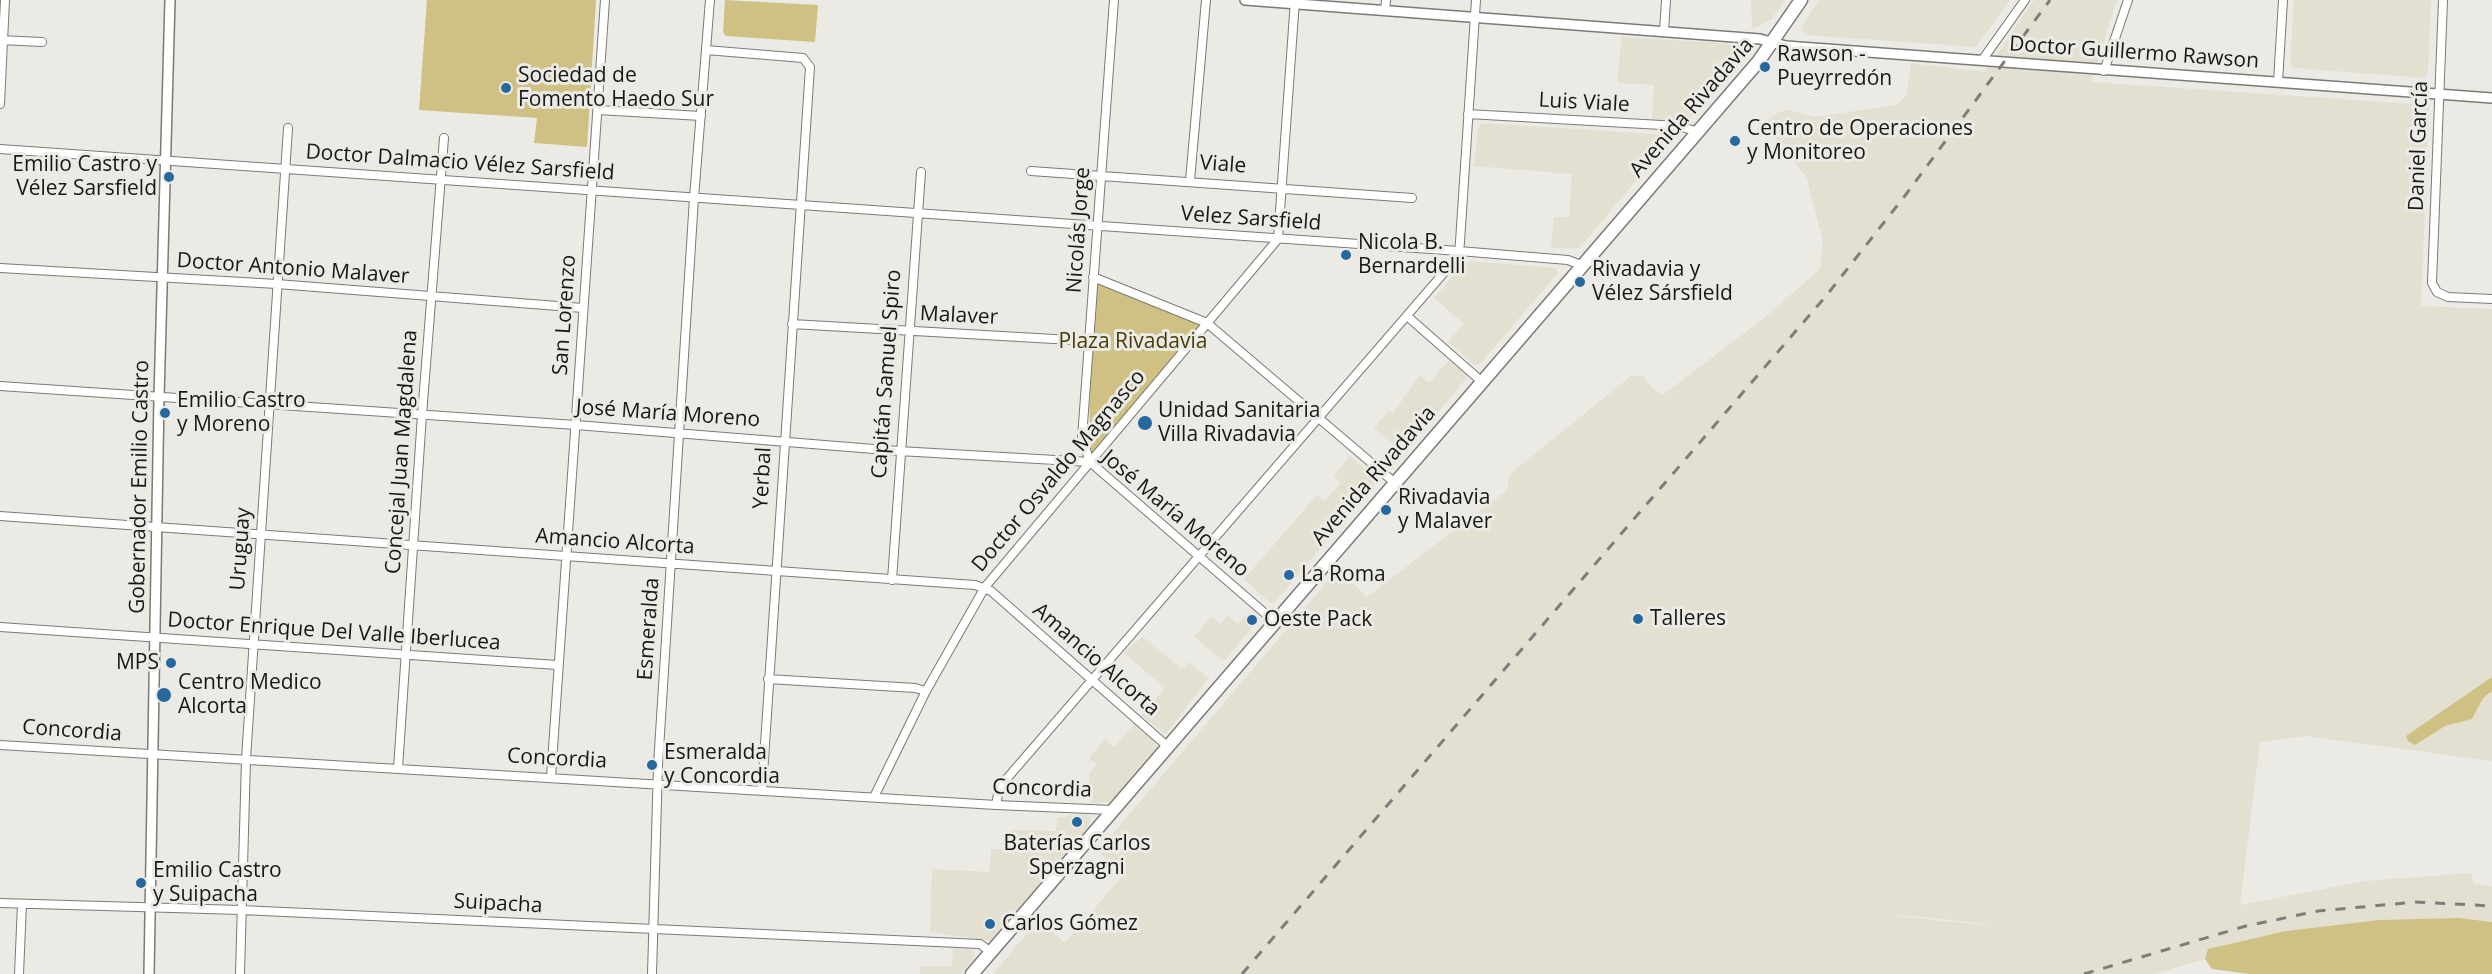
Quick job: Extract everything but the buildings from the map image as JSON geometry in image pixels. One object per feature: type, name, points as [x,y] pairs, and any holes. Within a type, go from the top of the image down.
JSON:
[{"type":"main road","name":"Avenida Rivadavia","points":[[972,974],[1774,43],[1802,0]]},
{"type":"street","points":[[0,104],[1,41],[5,0]]},
{"type":"street","name":"Gobernador Emilio Castro","points":[[149,974],[159,397],[170,0]]},
{"type":"street","name":"San Lorenzo","points":[[551,777],[605,0]]},
{"type":"street","name":"Esmeralda","points":[[652,974],[658,783],[671,564],[694,198],[710,0]]},
{"type":"street","name":"Nicolás Jorge","points":[[1090,462],[1082,438],[1114,0]]},
{"type":"street","points":[[1190,181],[1206,0]]},
{"type":"street","name":"Doctor Guillermo Rawson","points":[[1245,0],[1664,31],[1760,39],[1786,46],[1983,59],[2104,71],[2492,98]]},
{"type":"street","points":[[1385,11],[1386,0]]},
{"type":"street","points":[[996,805],[999,789],[1003,783],[1407,316],[1459,251],[1476,0]]},
{"type":"street","points":[[1664,31],[1666,0]]},
{"type":"street","points":[[1983,59],[2025,0]]},
{"type":"street","points":[[2104,71],[2128,0]]},
{"type":"street","points":[[2278,82],[2283,0]]},
{"type":"street","name":"Daniel García","points":[[2443,0],[2432,283],[2437,292],[2448,297],[2492,299]]},
{"type":"street","points":[[1278,238],[1295,2]]},
{"type":"street","points":[[1,41],[42,42]]},
{"type":"street","name":"Yerbal","points":[[706,50],[803,58],[810,67],[783,441],[762,789]]},
{"type":"street","points":[[598,110],[701,116]]},
{"type":"street","name":"Luis Viale","points":[[1468,114],[1679,126],[1698,132]]},
{"type":"street","name":"Uruguay","points":[[240,974],[246,759],[288,128]]},
{"type":"street","name":"Concejal Juan Magdalena","points":[[398,768],[444,138]]},
{"type":"street","name":"Doctor Dalmacio Vélez Sarsfield","points":[[0,149],[917,214]]},
{"type":"street","name":"Viale","points":[[1031,171],[1412,198]]},
{"type":"street","name":"Capitán Samuel Spiro","points":[[892,580],[899,451],[921,172]]},
{"type":"street","name":"Velez Sarsfield","points":[[917,214],[1459,251],[1568,260],[1581,265]]},
{"type":"street","name":"Doctor Osvaldo Magnasco","points":[[874,797],[926,691],[985,587],[1278,238]]},
{"type":"street","name":"Doctor Antonio Malaver","points":[[0,268],[278,284],[583,308]]},
{"type":"street","points":[[1093,278],[1207,323],[1395,483]]},
{"type":"street","points":[[1407,316],[1481,381]]},
{"type":"street","name":"Malaver","points":[[792,324],[1089,341]]},
{"type":"street","name":"José María Moreno","points":[[0,386],[576,425],[899,451],[1090,462],[1275,622]]},
{"type":"street","name":"Amancio Alcorta","points":[[0,516],[985,587],[1167,746]]},
{"type":"street","name":"Doctor Enrique Del Valle Iberlucea","points":[[0,627],[558,665]]},
{"type":"street","points":[[768,678],[915,688],[926,691]]},
{"type":"street","name":"Concordia","points":[[0,745],[762,789],[996,805],[1113,810]]},
{"type":"street","name":"Suipacha","points":[[0,903],[242,910],[980,944],[991,952]]},
{"type":"street","points":[[19,974],[22,904]]},
{"type":"shaded area","points":[[1751,0],[1785,0],[1771,20],[1752,29]]},
{"type":"shaded area","points":[[1819,0],[2010,0],[1976,47],[1806,35],[1801,27]]},
{"type":"shaded area","points":[[2034,0],[2117,0],[2091,82],[2429,105],[2421,306],[2492,309],[2492,761],[2306,736],[2260,742],[2240,905],[2365,881],[2471,873],[2474,884],[2492,886],[2492,922],[2459,918],[2379,920],[2286,931],[2208,949],[2205,959],[2154,974],[993,974],[1038,920],[1065,943],[1124,874],[1098,851],[1338,569],[1367,597],[1507,490],[1510,474],[1631,376],[1643,376],[1655,391],[1664,394],[1763,319],[1820,269],[1823,241],[1806,176],[1762,124],[1779,112],[1788,110],[1814,117],[1896,105],[1907,95],[1911,63],[1985,72]],"holes":[[[1895,915],[1943,919],[2002,927]]]},
{"type":"shaded area","points":[[2294,0],[2431,0],[2428,73],[2424,78],[2294,68],[2290,63]]},
{"type":"shaded area","points":[[1622,37],[1751,45],[1752,49],[1693,116],[1684,121],[1652,119],[1654,85],[1617,83]]},
{"type":"shaded area","points":[[1482,123],[1669,135],[1667,144],[1581,246],[1577,249],[1551,248],[1554,217],[1569,217],[1572,174],[1474,166],[1478,127]]},
{"type":"shaded area","points":[[1471,261],[1555,268],[1558,273],[1479,365],[1474,365],[1448,342],[1464,324],[1434,298],[1463,264]]},
{"type":"shaded area","points":[[1449,360],[1466,374],[1466,379],[1394,464],[1390,464],[1381,457],[1393,444],[1374,428],[1389,410],[1393,413],[1420,375],[1429,383]]},
{"type":"shaded area","points":[[1350,456],[1377,480],[1376,483],[1275,602],[1270,603],[1244,579],[1317,495],[1325,501],[1341,483],[1334,476]]},
{"type":"shaded area","points":[[1249,612],[1257,620],[1256,623],[1224,661],[1194,637],[1211,617],[1220,624],[1228,615],[1238,624]]},
{"type":"shaded area","points":[[1143,637],[1182,669],[1189,662],[1209,678],[1166,734],[1141,716],[1165,688],[1123,652]]},
{"type":"shaded area","points":[[1135,723],[1156,742],[1157,747],[1110,802],[1091,803],[1089,774],[1097,764],[1089,758],[1105,739],[1114,747]]},
{"type":"shaded area","points":[[1085,813],[1091,817],[1090,825],[990,941],[930,932],[932,869],[989,872],[991,849],[1010,849],[1010,830],[1056,831],[1057,818]]},
{"type":"shaded area","points":[[953,948],[970,949],[975,953],[974,959],[961,974],[920,974],[921,966],[952,966]]},
{"type":"green space","name":"Sociedad de Fomento Haedo Sur","points":[[427,0],[596,0],[587,147],[534,143],[537,118],[419,110]]},
{"type":"green space","points":[[725,0],[818,5],[815,42],[726,36],[723,32]]},
{"type":"green space","name":"Plaza Rivadavia","points":[[1093,277],[1207,323],[1090,462],[1089,341]]},
{"type":"green space","points":[[2492,677],[2492,691],[2483,698],[2472,719],[2445,726],[2415,745],[2408,741],[2406,736]]},
{"type":"green space","points":[[2459,918],[2492,922],[2492,974],[2250,974],[2212,969],[2205,959],[2208,949],[2286,931],[2379,920]]},
{"type":"railway","points":[[1242,974],[1826,296],[1904,197],[2050,0]]},
{"type":"railway","points":[[2084,974],[2246,926],[2318,911],[2416,902],[2492,906]]},
{"type":"place","name":"Rawson - Pueyrredón","points":[[1765,67]]},
{"type":"place","name":"Sociedad de Fomento Haedo Sur","points":[[506,88]]},
{"type":"place","name":"Centro de Operaciones y Monitoreo","points":[[1735,141]]},
{"type":"place","name":"Emilio Castro y Vélez Sarsfield","points":[[169,177]]},
{"type":"place","name":"Nicola B. Bernardelli","points":[[1346,255]]},
{"type":"place","name":"Rivadavia y Vélez Sársfield","points":[[1580,282]]},
{"type":"place","name":"Emilio Castro y Moreno","points":[[165,413]]},
{"type":"place","name":"Unidad Sanitaria Villa Rivadavia","points":[[1145,423]]},
{"type":"place","name":"Rivadavia y Malaver","points":[[1386,510]]},
{"type":"place","name":"La Roma","points":[[1289,575]]},
{"type":"place","name":"Talleres","points":[[1638,619]]},
{"type":"place","name":"Oeste Pack","points":[[1252,620]]},
{"type":"place","name":"MPS","points":[[171,663]]},
{"type":"place","name":"Centro Medico Alcorta","points":[[164,695]]},
{"type":"place","name":"Esmeralda y Concordia","points":[[652,765]]},
{"type":"place","name":"Baterías Carlos Sperzagni","points":[[1077,822]]},
{"type":"place","name":"Emilio Castro y Suipacha","points":[[141,883]]},
{"type":"place","name":"Carlos Gómez","points":[[990,924]]}]
